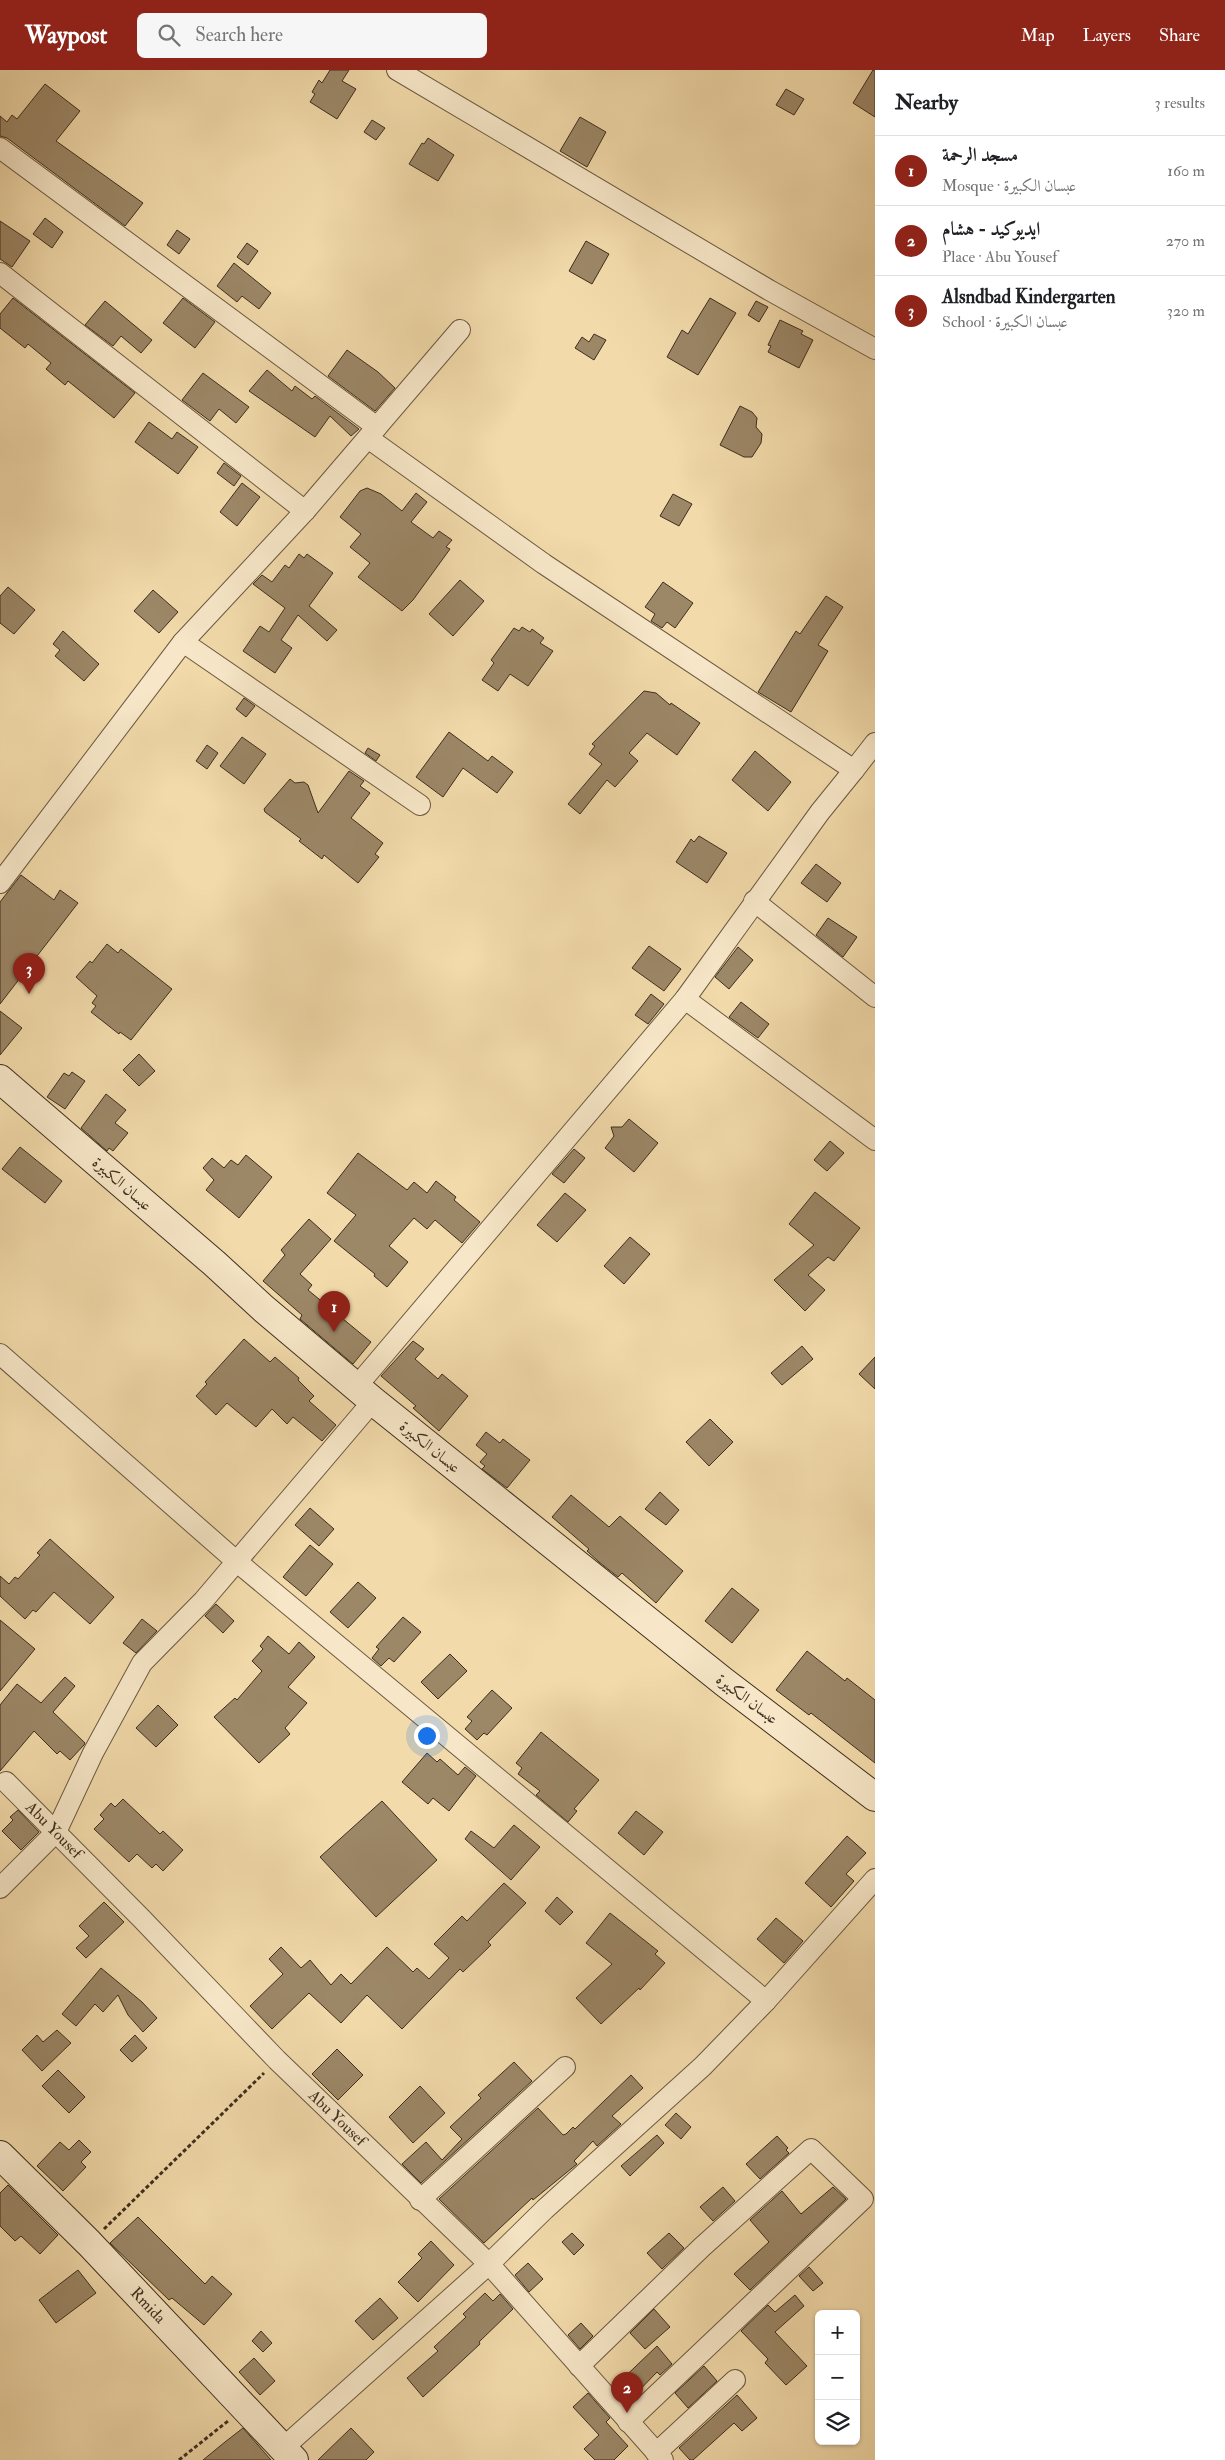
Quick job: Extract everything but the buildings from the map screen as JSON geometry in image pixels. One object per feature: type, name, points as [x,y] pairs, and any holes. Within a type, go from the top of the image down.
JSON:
[{"type":"main road","name":"عبسان الكبيرة","points":[[0,1079],[214,1263],[264,1309],[365,1393],[724,1682],[875,1797]]},
{"type":"main road","name":"Rmida","points":[[0,2155],[89,2243],[289,2454]]},
{"type":"street","points":[[397,70],[760,285],[875,349]]},
{"type":"street","points":[[0,148],[544,564],[854,770]]},
{"type":"street","points":[[0,273],[305,511]]},
{"type":"street","points":[[0,883],[184,642],[305,511],[460,330]]},
{"type":"street","points":[[184,642],[420,805]]},
{"type":"street","points":[[0,1888],[56,1832],[93,1753],[142,1663],[203,1601],[365,1393],[685,999],[820,812],[875,743]]},
{"type":"street","points":[[754,901],[875,997]]},
{"type":"street","points":[[685,999],[875,1140]]},
{"type":"street","points":[[0,1354],[236,1560],[766,2001]]},
{"type":"street","name":"Abu Yousef","points":[[6,1782],[277,2060],[420,2200],[489,2264],[660,2456]]},
{"type":"street","points":[[289,2454],[545,2209],[703,2066],[766,2001],[875,1879]]},
{"type":"street","points":[[420,2200],[565,2067]]},
{"type":"street","points":[[578,2366],[702,2248],[811,2150],[863,2199],[628,2422]]},
{"type":"street","points":[[660,2456],[735,2380]]},
{"type":"path","points":[[89,2243],[277,2060]]},
{"type":"path","points":[[179,2460],[245,2407]]},
{"type":"place","name":"Alsndbad Kindergarten","points":[[29,994]]},
{"type":"place","name":"مسجد الرحمة","points":[[334,1332]]},
{"type":"place","name":"ايديوكيد - هشام","points":[[627,2413]]}]
